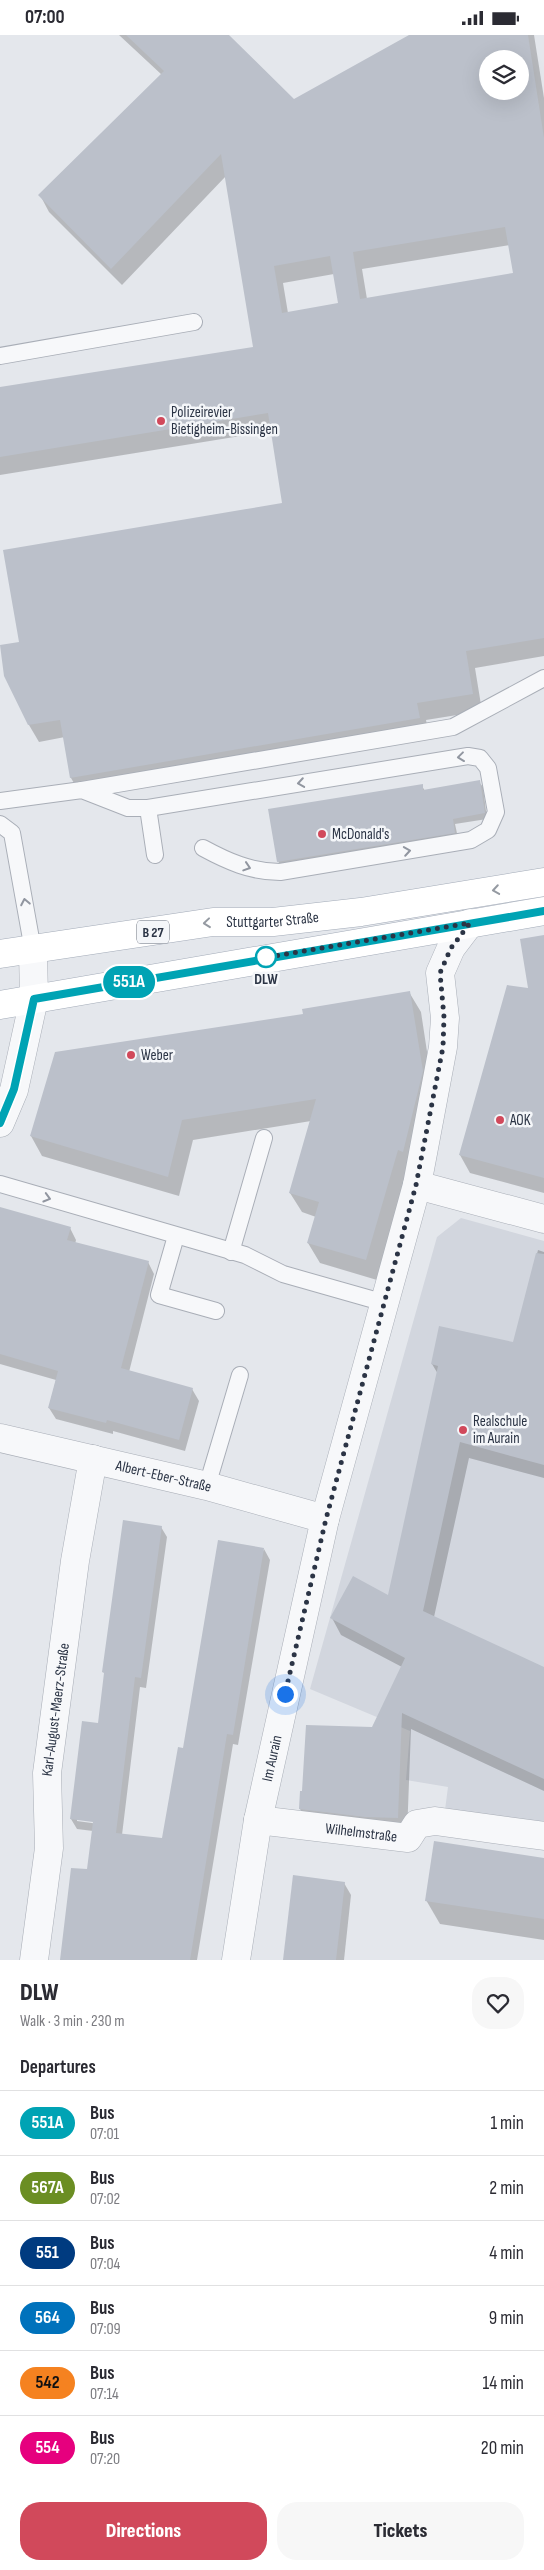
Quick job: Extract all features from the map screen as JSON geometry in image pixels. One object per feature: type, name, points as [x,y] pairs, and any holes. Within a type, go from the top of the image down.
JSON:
[{"type":"main road","name":"Stuttgarter Straße","points":[[0,954],[206,923],[273,922],[361,912],[544,882]]},
{"type":"main road","points":[[0,1005],[544,911]]},
{"type":"street","name":"Im Aurain","points":[[236,1960],[258,1820],[326,1519],[416,1185],[443,1047],[444,1017],[440,973],[451,948],[470,923]]},
{"type":"street","points":[[0,1123],[14,1089],[34,999],[33,950]]},
{"type":"street","points":[[416,1185],[544,1219]]},
{"type":"street","name":"Albert-Eber-Straße","points":[[0,1438],[207,1485],[326,1519]]},
{"type":"street","name":"Karl-August-Maerz-Straße","points":[[34,1960],[49,1848],[47,1773],[81,1521],[93,1459]]},
{"type":"street","name":"Wilhelmstraße","points":[[258,1820],[408,1838],[417,1824],[435,1821],[544,1836]]},
{"type":"lane","points":[[0,356],[194,322]]},
{"type":"lane","points":[[0,801],[82,790],[453,727],[544,678]]},
{"type":"lane","points":[[82,790],[128,809],[148,809],[468,756],[480,758],[488,768],[496,813],[488,830],[471,840],[280,872],[264,872],[250,869],[226,860],[203,848]]},
{"type":"lane","points":[[148,809],[155,855]]},
{"type":"lane","points":[[0,824],[12,833],[33,950]]},
{"type":"lane","points":[[232,1252],[264,1138]]},
{"type":"lane","points":[[0,1184],[232,1252],[283,1274],[385,1303]]},
{"type":"lane","points":[[182,1237],[159,1295],[216,1311]]},
{"type":"lane","points":[[207,1485],[240,1375]]},
{"type":"shaded area","name":"Realschule im Aurain","points":[[461,1218],[544,1241],[544,1824],[445,1810],[448,1787],[406,1780],[410,1731],[310,1689],[437,1237]]},
{"type":"building","points":[[126,35],[229,35],[294,99],[409,35],[528,35],[544,138],[544,638],[466,651],[473,694],[417,703],[420,718],[70,778],[60,720],[28,725],[4,676],[0,645],[19,642],[3,550],[282,503],[268,413],[0,457],[0,387],[253,347],[221,154],[111,269],[38,195],[164,71]],"holes":[[[505,227],[513,273],[360,299],[353,252]],[[330,256],[338,303],[282,313],[274,266]]]},
{"type":"building","points":[[480,780],[485,813],[453,819],[455,833],[277,862],[268,809],[423,784],[423,790]]},
{"type":"building","points":[[544,935],[544,1178],[459,1155],[507,985],[528,988],[520,939]]},
{"type":"building","points":[[410,991],[423,1071],[403,1152],[398,1150],[366,1260],[307,1243],[319,1202],[289,1193],[316,1099],[182,1120],[168,1177],[30,1136],[55,1052],[303,1014],[302,1009]]},
{"type":"building","points":[[0,1207],[71,1227],[67,1240],[149,1261],[121,1368],[193,1388],[179,1440],[107,1420],[106,1423],[48,1408],[58,1371],[0,1354]]},
{"type":"building","points":[[536,1253],[544,1254],[544,1465],[460,1442],[423,1611],[544,1667],[544,1779],[402,1713],[398,1818],[365,1817],[299,1809],[306,1725],[372,1727],[405,1658],[330,1618],[353,1576],[388,1595],[438,1366],[431,1364],[439,1326],[513,1342]]},
{"type":"building","points":[[123,1520],[162,1526],[141,1678],[135,1677],[116,1833],[162,1838],[178,1747],[183,1748],[218,1540],[264,1548],[233,1735],[227,1734],[190,1960],[60,1960],[71,1868],[87,1869],[93,1822],[70,1819],[82,1721],[98,1723],[104,1673],[102,1672]]},
{"type":"building","points":[[434,1841],[544,1858],[544,1919],[425,1901]]},
{"type":"building","points":[[293,1875],[345,1882],[336,1960],[283,1960]]},
{"type":"bus line","name":"551A","points":[[0,1123],[14,1089],[34,999],[544,911]]},
{"type":"place","name":"Polizeirevier Bietigheim-Bissingen","points":[[161,421]]},
{"type":"place","name":"McDonald's","points":[[322,834]]},
{"type":"place","name":"DLW","points":[[266,957]]},
{"type":"place","name":"Weber","points":[[131,1055]]},
{"type":"place","name":"AOK","points":[[500,1120]]},
{"type":"place","name":"Realschule im Aurain","points":[[463,1430]]},
{"type":"route","points":[[266,957],[263,958],[470,923],[451,948],[440,973],[444,1017],[443,1047],[416,1185],[326,1519],[285,1694]]}]
